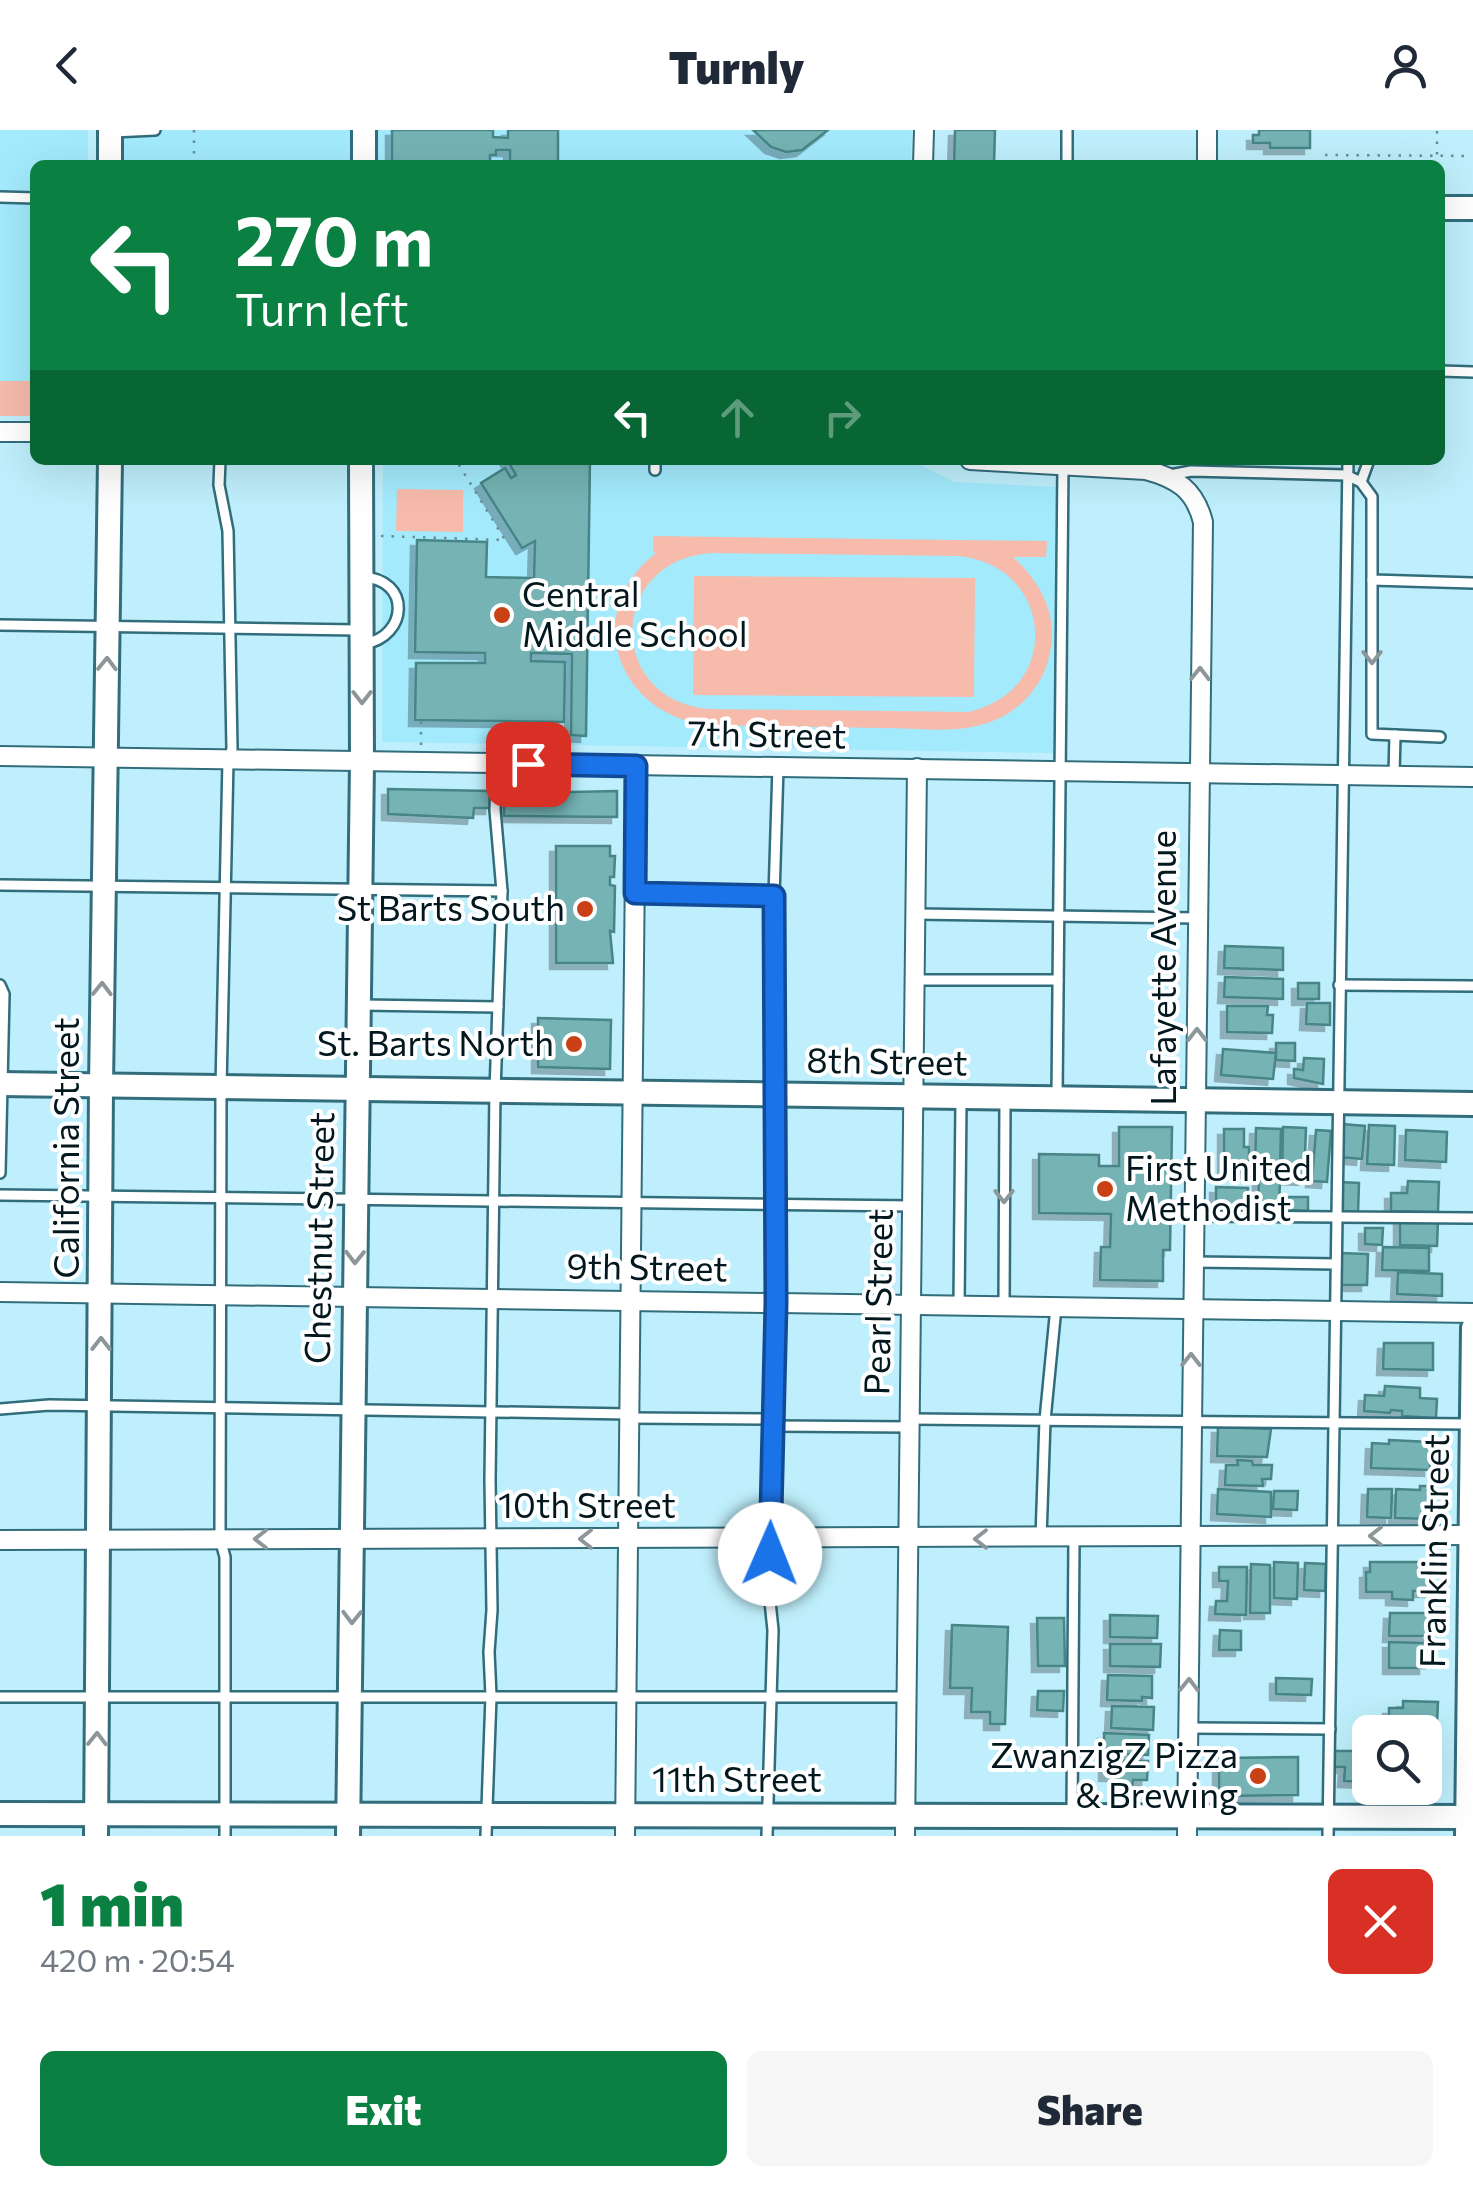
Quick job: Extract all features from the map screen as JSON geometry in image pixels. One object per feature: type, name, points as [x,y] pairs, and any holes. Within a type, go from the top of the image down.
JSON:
[{"type":"street","points":[[364,130],[364,160]]},
{"type":"street","points":[[924,130],[924,160]]},
{"type":"street","points":[[1207,130],[1207,160]]},
{"type":"street","points":[[110,131],[110,160]]},
{"type":"street","points":[[1445,208],[1473,208]]},
{"type":"street","points":[[0,432],[30,432]]},
{"type":"street","name":"California Street","points":[[96,1825],[110,465]]},
{"type":"street","name":"Chestnut Street","points":[[348,1825],[362,762],[361,465]]},
{"type":"street","points":[[1062,465],[1167,475]]},
{"type":"street","name":"Lafayette Avenue","points":[[1167,475],[1188,488],[1203,522],[1187,1827]]},
{"type":"street","name":"7th Street","points":[[0,756],[1473,777]]},
{"type":"street","points":[[625,1826],[636,766]]},
{"type":"street","name":"Pearl Street","points":[[905,1826],[918,768]]},
{"type":"street","name":"8th Street","points":[[0,1084],[1473,1104]]},
{"type":"street","name":"9th Street","points":[[0,1292],[1473,1313]]},
{"type":"street","name":"Franklin Street","points":[[1469,1823],[1473,1328]]},
{"type":"street","name":"10th Street","points":[[0,1540],[1472,1535]]},
{"type":"street","name":"11th Street","points":[[0,1814],[96,1825],[1057,1823],[1187,1827],[1469,1823]]},
{"type":"lane","points":[[110,131],[155,130]]},
{"type":"lane","points":[[1067,130],[1067,160]]},
{"type":"lane","points":[[0,198],[30,198]]},
{"type":"lane","points":[[1445,371],[1473,372]]},
{"type":"lane","points":[[220,465],[219,484],[228,530],[232,748],[228,760],[221,1088],[220,1539],[226,1557],[225,1825]]},
{"type":"lane","points":[[1056,1098],[1062,465]]},
{"type":"lane","points":[[1329,1826],[1347,465]]},
{"type":"lane","points":[[1362,482],[1367,465]]},
{"type":"lane","points":[[1167,475],[1192,471],[1346,475],[1362,482],[1372,497],[1372,734],[1440,737]]},
{"type":"lane","points":[[0,625],[231,629],[362,637],[378,642],[392,628],[399,614],[399,601],[388,585],[375,578],[361,578]]},
{"type":"lane","points":[[1372,580],[1473,582]]},
{"type":"lane","points":[[1394,775],[1395,735]]},
{"type":"lane","points":[[486,1826],[492,1696],[490,1480],[502,891],[495,810],[497,764]]},
{"type":"lane","points":[[768,1826],[773,1630],[770,1539],[776,1303],[774,896],[778,767]]},
{"type":"lane","points":[[0,884],[502,891]]},
{"type":"lane","points":[[635,893],[774,896]]},
{"type":"lane","points":[[916,914],[1198,918]]},
{"type":"lane","points":[[915,980],[1058,980]]},
{"type":"lane","points":[[0,985],[4,994],[0,1174]]},
{"type":"lane","points":[[1339,985],[1473,986]]},
{"type":"lane","points":[[358,1006],[498,1007]]},
{"type":"lane","points":[[959,1306],[961,1098]]},
{"type":"lane","points":[[1004,1306],[1005,1098]]},
{"type":"lane","points":[[0,1195],[913,1206]]},
{"type":"lane","points":[[1194,1216],[1473,1218]]},
{"type":"lane","points":[[1192,1262],[1336,1264]]},
{"type":"lane","points":[[1040,1538],[1045,1420],[1056,1307]]},
{"type":"lane","points":[[0,1409],[49,1405],[630,1416],[773,1423],[1045,1420],[1472,1424]]},
{"type":"lane","points":[[1057,1823],[1074,1538]]},
{"type":"lane","points":[[0,1697],[907,1697]]},
{"type":"lane","points":[[1188,1728],[1330,1730]]},
{"type":"path","points":[[194,130],[194,160]]},
{"type":"path","points":[[1436,130],[1436,160]]},
{"type":"path","points":[[1325,155],[1470,156]]},
{"type":"path","points":[[1360,155],[1360,160]]},
{"type":"path","points":[[1386,156],[1386,160]]},
{"type":"path","points":[[1411,156],[1411,160]]},
{"type":"path","points":[[380,536],[506,540],[459,465]]},
{"type":"path","points":[[421,720],[421,747]]},
{"type":"shaded area","points":[[0,130],[88,130],[88,160],[30,160],[30,413],[0,412]]},
{"type":"shaded area","points":[[123,130],[912,130],[911,160],[123,160]]},
{"type":"shaded area","points":[[0,381],[30,381],[30,416],[0,416]]},
{"type":"shaded area","points":[[383,465],[920,465],[955,482],[1056,487],[1055,753],[382,742]]},
{"type":"shaded area","points":[[397,489],[463,490],[463,532],[396,531]]},
{"type":"shaded area","points":[[653,536],[1047,541],[1046,557],[1013,557],[1039,588],[1049,612],[1052,638],[1047,663],[1038,684],[1015,709],[968,728],[707,725],[676,717],[650,702],[631,681],[619,657],[615,630],[620,603],[633,577],[656,553]],"holes":[[[712,553],[959,556],[991,565],[1014,582],[1029,604],[1035,630],[1032,656],[1020,681],[999,700],[968,712],[708,709],[674,700],[651,681],[637,657],[632,629],[638,602],[653,578],[678,561]]]},
{"type":"shaded area","points":[[694,576],[975,578],[974,697],[693,695]]},
{"type":"building","points":[[392,130],[493,130],[493,137],[508,138],[508,130],[558,130],[558,160],[510,160],[510,150],[496,150],[490,160],[392,160]]},
{"type":"building","points":[[753,130],[828,130],[802,150],[786,152],[771,147]]},
{"type":"building","points":[[955,130],[995,130],[994,160],[954,160]]},
{"type":"building","points":[[1259,130],[1310,130],[1310,148],[1270,148],[1270,143],[1253,143],[1253,135],[1259,135]]},
{"type":"building","name":"Central Middle School","points":[[510,465],[590,465],[586,736],[571,735],[572,654],[531,653],[531,661],[565,662],[564,722],[415,720],[416,663],[485,663],[485,653],[415,652],[417,540],[487,542],[486,577],[534,578],[535,541],[522,548],[481,483],[505,468],[511,478],[516,475]]},
{"type":"building","points":[[388,789],[491,791],[491,808],[474,808],[473,818],[388,814]]},
{"type":"building","points":[[504,790],[617,791],[617,817],[504,816]]},
{"type":"building","name":"St Barts South","points":[[556,846],[610,846],[610,856],[615,856],[614,877],[610,877],[610,885],[615,886],[614,932],[610,931],[613,963],[556,963]]},
{"type":"building","points":[[1225,946],[1283,948],[1283,970],[1224,968]]},
{"type":"building","points":[[1225,977],[1283,979],[1283,999],[1224,997]]},
{"type":"building","points":[[1298,983],[1319,983],[1319,999],[1298,999]]},
{"type":"building","points":[[1307,1003],[1330,1003],[1330,1025],[1306,1024]]},
{"type":"building","points":[[1227,1006],[1268,1006],[1267,1015],[1273,1015],[1272,1033],[1227,1032]]},
{"type":"building","name":"St. Barts North","points":[[538,1018],[611,1020],[610,1069],[538,1067]]},
{"type":"building","points":[[1276,1043],[1295,1043],[1295,1061],[1276,1060]]},
{"type":"building","points":[[1223,1049],[1276,1053],[1273,1079],[1221,1075]]},
{"type":"building","points":[[1304,1058],[1324,1059],[1323,1084],[1294,1078],[1294,1069],[1303,1070]]},
{"type":"building","points":[[1342,1124],[1365,1126],[1362,1159],[1339,1157]]},
{"type":"building","points":[[1369,1125],[1395,1126],[1394,1165],[1367,1164]]},
{"type":"building","name":"First United Methodist","points":[[1119,1127],[1172,1127],[1170,1250],[1163,1250],[1163,1281],[1100,1280],[1101,1247],[1110,1247],[1111,1214],[1039,1213],[1039,1154],[1099,1155],[1099,1166],[1119,1166]]},
{"type":"building","points":[[1283,1127],[1306,1128],[1304,1179],[1282,1178]]},
{"type":"building","points":[[1256,1128],[1281,1129],[1280,1169],[1255,1168]]},
{"type":"building","points":[[1224,1129],[1244,1129],[1249,1172],[1224,1172]]},
{"type":"building","points":[[1316,1130],[1331,1131],[1327,1182],[1312,1181]]},
{"type":"building","points":[[1406,1130],[1447,1132],[1446,1162],[1405,1160]]},
{"type":"building","points":[[1259,1180],[1280,1181],[1279,1206],[1258,1205]]},
{"type":"building","points":[[1408,1181],[1439,1182],[1438,1212],[1391,1211],[1391,1193],[1407,1193]]},
{"type":"building","points":[[1339,1182],[1359,1183],[1358,1214],[1338,1213]]},
{"type":"building","points":[[1216,1187],[1248,1188],[1247,1213],[1216,1213]]},
{"type":"building","points":[[1284,1197],[1308,1197],[1308,1211],[1284,1210]]},
{"type":"building","points":[[1400,1219],[1438,1221],[1437,1246],[1400,1245]]},
{"type":"building","points":[[1365,1228],[1383,1228],[1382,1245],[1365,1244]]},
{"type":"building","points":[[1383,1247],[1429,1248],[1429,1271],[1382,1270]]},
{"type":"building","points":[[1338,1253],[1368,1254],[1367,1285],[1337,1285]]},
{"type":"building","points":[[1398,1272],[1442,1274],[1442,1296],[1397,1294]]},
{"type":"building","points":[[1384,1343],[1433,1343],[1433,1370],[1383,1369]]},
{"type":"building","points":[[1385,1386],[1420,1388],[1420,1398],[1437,1399],[1436,1418],[1402,1416],[1402,1411],[1364,1411],[1365,1395],[1384,1396]]},
{"type":"building","points":[[1218,1427],[1271,1429],[1267,1457],[1217,1456]]},
{"type":"building","points":[[1389,1440],[1430,1442],[1430,1470],[1371,1468],[1372,1443],[1389,1444]]},
{"type":"building","points":[[1237,1460],[1272,1465],[1271,1479],[1262,1479],[1263,1486],[1225,1485],[1226,1465],[1238,1465]]},
{"type":"building","points":[[1420,1486],[1436,1486],[1435,1519],[1395,1518],[1396,1489],[1420,1490]]},
{"type":"building","points":[[1218,1489],[1271,1492],[1271,1517],[1217,1514]]},
{"type":"building","points":[[1368,1489],[1392,1489],[1391,1518],[1367,1517]]},
{"type":"building","points":[[1274,1491],[1298,1491],[1297,1510],[1273,1509]]},
{"type":"building","points":[[1274,1562],[1298,1563],[1297,1599],[1274,1598]]},
{"type":"building","points":[[1370,1562],[1432,1562],[1431,1591],[1413,1591],[1413,1600],[1392,1599],[1392,1592],[1366,1592]]},
{"type":"building","points":[[1305,1563],[1326,1564],[1325,1591],[1304,1590]]},
{"type":"building","points":[[1251,1564],[1270,1565],[1270,1613],[1250,1613]]},
{"type":"building","points":[[1219,1567],[1247,1567],[1246,1615],[1215,1614],[1216,1601],[1227,1601],[1228,1581],[1219,1581]]},
{"type":"building","points":[[1390,1613],[1430,1613],[1430,1636],[1389,1636]]},
{"type":"building","points":[[1110,1615],[1158,1616],[1157,1638],[1110,1637]]},
{"type":"building","points":[[1037,1618],[1064,1618],[1065,1666],[1038,1666]]},
{"type":"building","points":[[952,1625],[1008,1627],[1005,1724],[990,1724],[990,1712],[971,1712],[972,1688],[950,1688]]},
{"type":"building","points":[[1220,1630],[1241,1631],[1241,1650],[1219,1650]]},
{"type":"building","points":[[1389,1642],[1425,1643],[1425,1668],[1389,1668]]},
{"type":"building","points":[[1110,1644],[1161,1644],[1160,1667],[1110,1666]]},
{"type":"building","points":[[1108,1675],[1152,1676],[1152,1698],[1107,1700]]},
{"type":"building","points":[[1276,1678],[1312,1679],[1311,1695],[1276,1694]]},
{"type":"building","points":[[1038,1691],[1064,1691],[1063,1711],[1037,1710]]},
{"type":"building","points":[[1403,1701],[1438,1702],[1437,1715],[1389,1715],[1389,1708],[1403,1708]]},
{"type":"building","points":[[1112,1706],[1154,1707],[1153,1730],[1111,1728]]},
{"type":"building","points":[[1104,1733],[1149,1735],[1148,1755],[1104,1753]]},
{"type":"building","points":[[1333,1751],[1352,1751],[1352,1781],[1344,1781],[1345,1767],[1332,1767]]},
{"type":"building","name":"ZwanzigZ Pizza & Brewing","points":[[1298,1757],[1298,1795],[1219,1796],[1219,1758]]},
{"type":"building","points":[[1105,1760],[1148,1761],[1147,1780],[1133,1780],[1132,1789],[1116,1788],[1117,1775],[1105,1775]]},
{"type":"place","name":"Central Middle School","points":[[502,615]]},
{"type":"place","name":"St Barts South","points":[[585,909]]},
{"type":"place","name":"St. Barts North","points":[[574,1044]]},
{"type":"place","name":"First United Methodist","points":[[1105,1189]]},
{"type":"place","name":"ZwanzigZ Pizza & Brewing","points":[[1258,1776]]},
{"type":"route","points":[[528,764],[636,766],[635,893],[774,896],[776,1303],[770,1554]]}]
